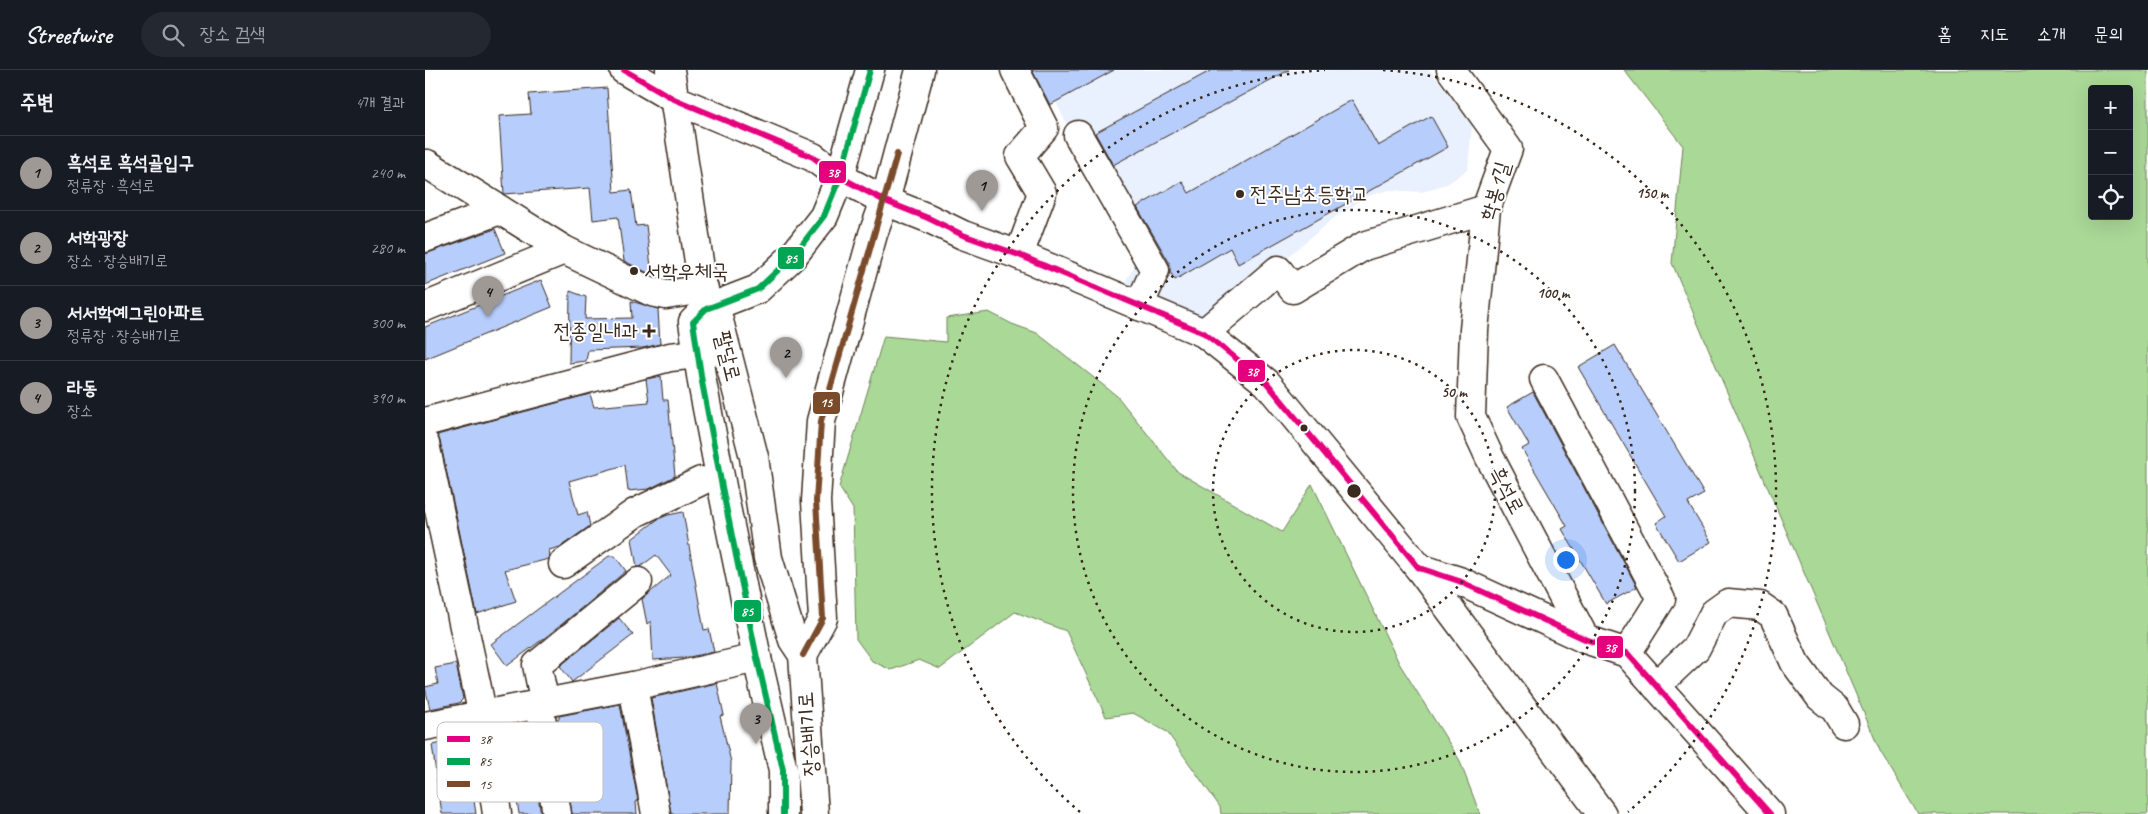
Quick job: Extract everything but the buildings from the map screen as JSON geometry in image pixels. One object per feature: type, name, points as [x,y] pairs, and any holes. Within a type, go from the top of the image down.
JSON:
[{"type":"street","points":[[624,70],[674,99],[813,157],[840,177],[885,201],[928,218],[963,235],[1019,255],[1204,333],[1267,384],[1419,568],[1602,814]]},
{"type":"street","points":[[670,70],[705,299]]},
{"type":"street","points":[[425,165],[427,164],[564,250],[652,292],[705,299],[758,289],[793,256],[824,216],[840,177],[870,70]]},
{"type":"street","points":[[803,654],[823,618],[816,501],[821,421],[873,234],[885,201],[920,70]]},
{"type":"street","points":[[1015,70],[1044,128],[1020,156],[1042,193],[1019,255]]},
{"type":"street","name":"학봉1길","points":[[1451,70],[1508,150],[1486,209],[1474,330]]},
{"type":"street","points":[[1078,135],[1155,270],[1139,306]]},
{"type":"street","points":[[1204,333],[1279,270],[1293,289],[1364,246],[1486,209]]},
{"type":"street","points":[[425,238],[500,210]]},
{"type":"street","points":[[425,307],[564,250]]},
{"type":"street","name":"팔달로","points":[[705,299],[719,317],[754,457],[768,558]]},
{"type":"street","name":"장승배기로","points":[[705,299],[693,322],[702,382],[757,658],[783,770],[783,814]]},
{"type":"street","name":"흑석로","points":[[1474,330],[1471,417],[1490,458],[1585,639]]},
{"type":"street","points":[[425,422],[670,357],[698,354],[727,347]]},
{"type":"street","points":[[1544,378],[1661,599],[1627,653]]},
{"type":"street","points":[[425,444],[484,722]]},
{"type":"street","points":[[563,564],[635,513],[701,481]]},
{"type":"street","name":"장승배기로","points":[[768,558],[793,640],[803,654],[814,814]]},
{"type":"street","points":[[1419,568],[1459,581],[1585,639],[1627,653],[1770,814]]},
{"type":"street","points":[[544,722],[537,665],[638,582]]},
{"type":"street","points":[[1656,686],[1696,648],[1713,613],[1728,603],[1761,606],[1773,615],[1795,663],[1820,697],[1835,709],[1844,724]]},
{"type":"street","points":[[448,722],[542,705],[624,680],[757,658]]},
{"type":"street","points":[[624,680],[656,814]]},
{"type":"shaded area","name":"전주남초등학교","points":[[1039,70],[1430,70],[1472,125],[1468,169],[1449,183],[1422,192],[1389,190],[1368,196],[1334,218],[1212,320],[1124,283],[1138,261]]},
{"type":"green space","points":[[1624,70],[2148,70],[2148,814],[1918,814],[1880,751],[1672,263],[1683,146]]},
{"type":"green space","points":[[989,312],[1012,324],[1037,333],[1117,396],[1178,472],[1282,532],[1312,484],[1399,663],[1459,759],[1480,814],[1221,814],[1220,807],[1167,732],[1133,713],[1106,717],[1066,631],[1015,612],[940,669],[919,660],[891,670],[872,661],[856,639],[853,509],[839,487],[884,336],[946,342],[946,318]]},
{"type":"transit line","name":"38","points":[[624,70],[674,99],[813,157],[840,177],[885,201],[928,218],[963,235],[1019,255],[1204,333],[1267,383],[1419,568],[1459,581],[1585,639],[1627,653],[1770,814]]},
{"type":"transit line","name":"85","points":[[783,814],[783,770],[757,658],[723,492],[702,382],[693,322],[706,309],[758,289],[793,256],[824,216],[840,177],[870,70]]},
{"type":"transit line","name":"15","points":[[803,655],[823,618],[816,501],[821,421],[897,154]]},
{"type":"place","name":"전주남초등학교","points":[[1240,194]]},
{"type":"place","name":"흑석로 흑석골입구","points":[[982,211]]},
{"type":"place","name":"서학우체국","points":[[634,271]]},
{"type":"place","name":"라동","points":[[488,317]]},
{"type":"place","name":"전종일내과","points":[[649,331]]},
{"type":"place","name":"서학광장","points":[[786,378]]},
{"type":"place","name":"서서학예그린아파트","points":[[756,744]]}]
